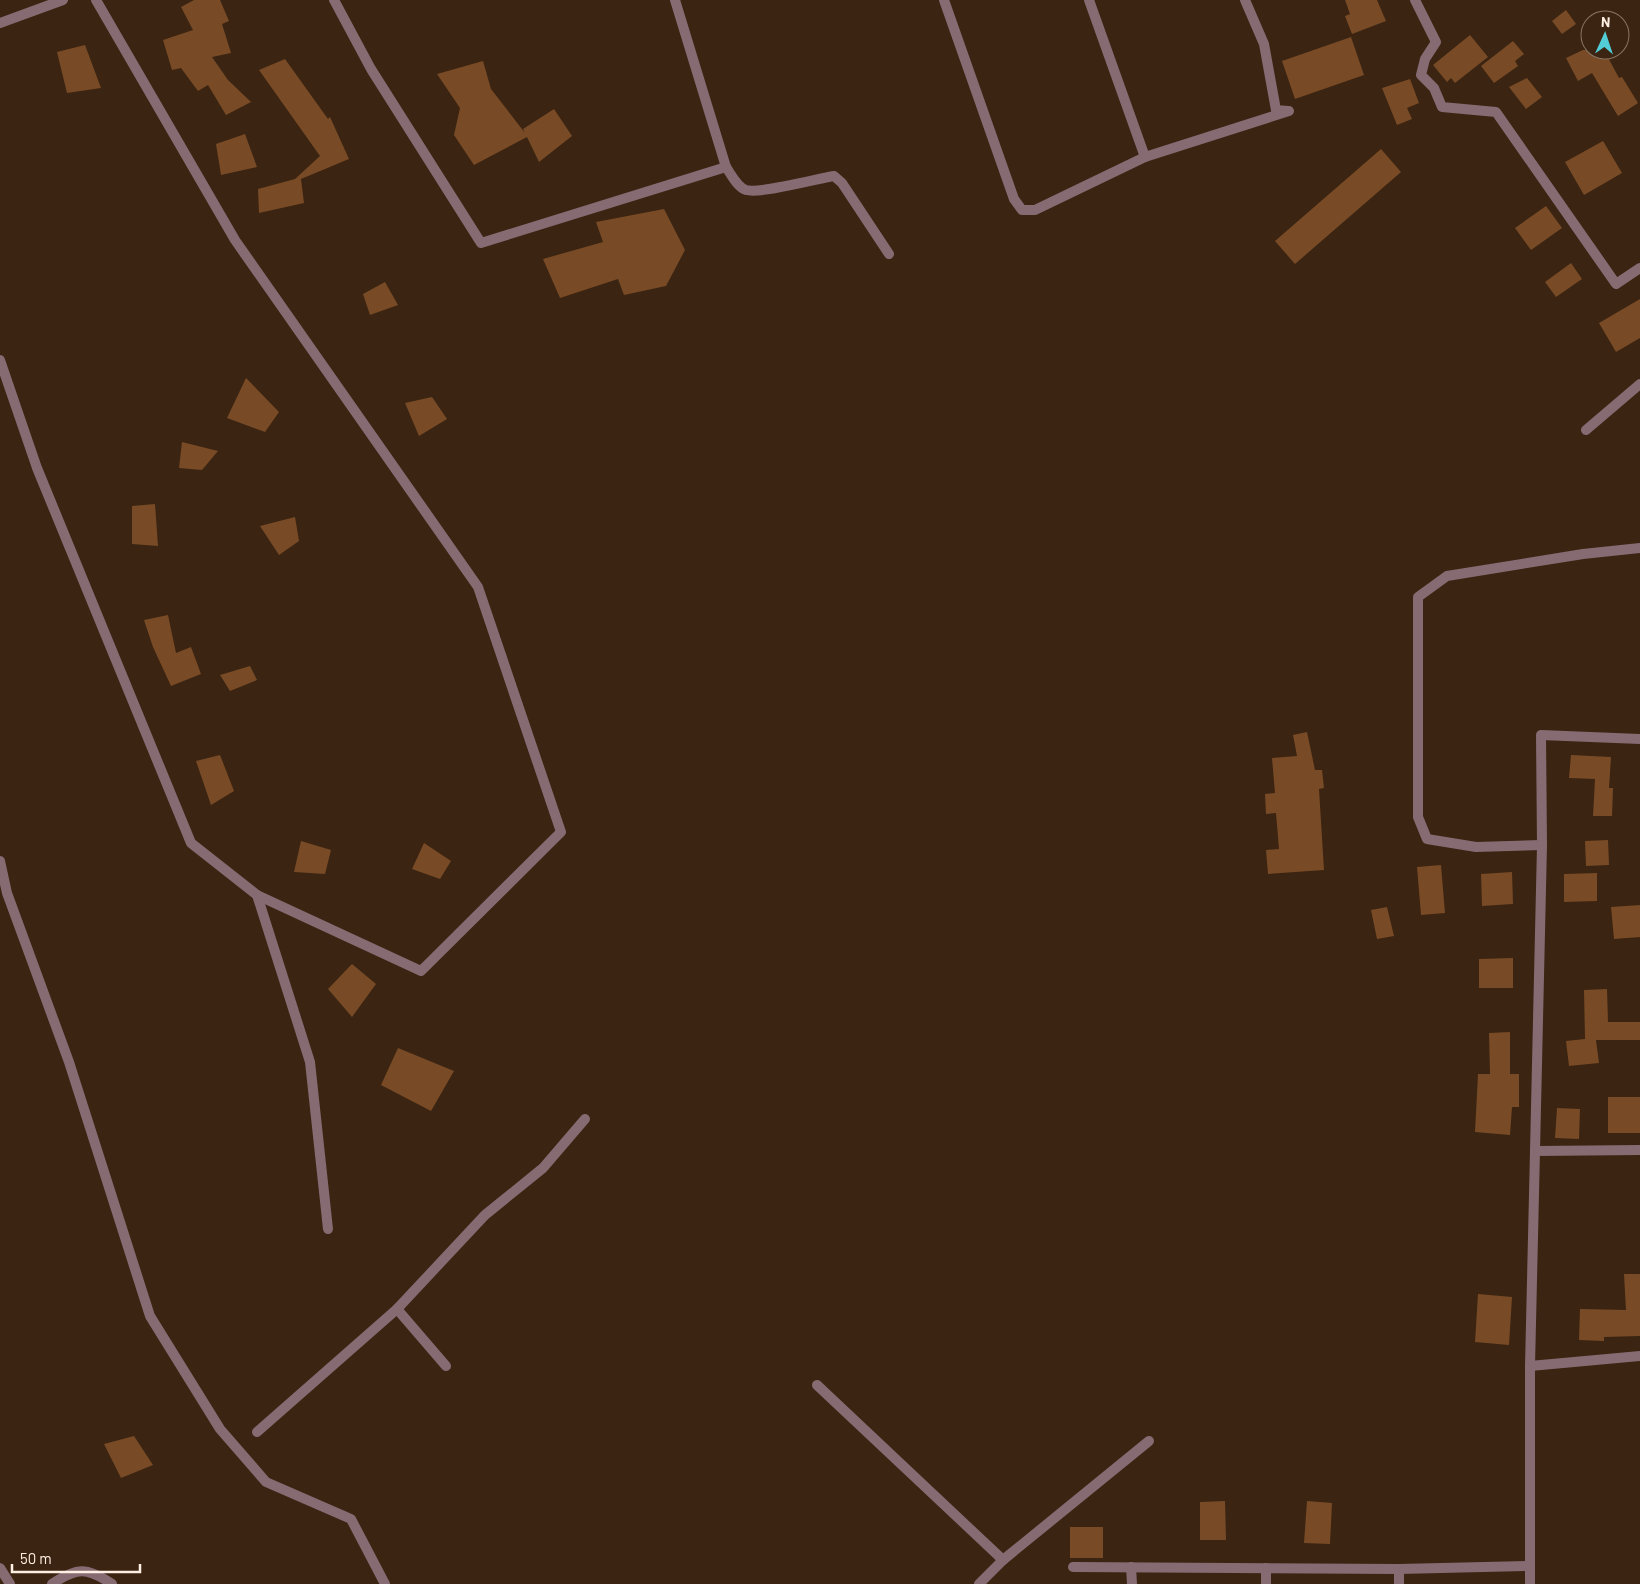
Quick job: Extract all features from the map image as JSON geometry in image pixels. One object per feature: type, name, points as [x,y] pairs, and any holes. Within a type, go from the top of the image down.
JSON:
[{"type":"street","points":[[0,23],[63,0]]},
{"type":"street","points":[[0,360],[37,468],[191,843],[257,896],[421,971],[561,832],[478,587],[235,240],[96,0]]},
{"type":"street","points":[[334,0],[371,69],[481,242],[726,166]]},
{"type":"street","points":[[675,0],[726,166],[738,184],[746,190],[759,190],[834,176],[842,183],[889,254]]},
{"type":"street","points":[[944,0],[1014,199],[1022,210],[1035,210],[1145,157],[1289,111],[1276,110],[1264,44],[1245,0]]},
{"type":"street","points":[[1089,0],[1145,157]]},
{"type":"street","points":[[1415,0],[1436,42],[1425,59],[1421,75],[1434,88],[1442,107],[1496,112],[1616,284],[1640,268]]},
{"type":"street","points":[[1586,430],[1640,384]]},
{"type":"street","points":[[1542,845],[1476,847],[1427,839],[1418,817],[1418,597],[1447,576],[1583,554],[1640,548]]},
{"type":"street","points":[[1530,1584],[1530,1366],[1542,845],[1541,734],[1640,739]]},
{"type":"street","points":[[0,861],[7,893],[69,1062],[150,1316],[220,1429],[266,1482],[352,1519],[385,1584]]},
{"type":"street","points":[[257,896],[310,1062],[328,1229]]},
{"type":"street","points":[[257,1432],[398,1309],[485,1215],[543,1168],[585,1119]]},
{"type":"street","points":[[1536,1151],[1640,1150]]},
{"type":"street","points":[[398,1309],[446,1366]]},
{"type":"street","points":[[1530,1366],[1640,1356]]},
{"type":"street","points":[[817,1384],[1003,1560]]},
{"type":"street","points":[[979,1584],[1003,1560],[1149,1441]]},
{"type":"street","points":[[1073,1567],[1399,1569],[1530,1566]]},
{"type":"street","points":[[1131,1567],[1132,1584]]},
{"type":"street","points":[[0,1568],[10,1584]]},
{"type":"street","points":[[1266,1568],[1266,1584]]},
{"type":"street","points":[[1399,1569],[1399,1584]]},
{"type":"street","points":[[52,1584],[70,1572],[93,1572],[112,1584]]},
{"type":"building","points":[[194,0],[220,0],[229,21],[222,24],[231,53],[212,57],[228,80],[251,102],[226,115],[208,85],[198,91],[181,68],[172,70],[163,40],[193,30],[181,7]]},
{"type":"building","points":[[1345,0],[1377,0],[1386,21],[1352,34],[1345,16],[1350,14]]},
{"type":"building","points":[[1566,10],[1576,24],[1562,34],[1552,21]]},
{"type":"building","points":[[1470,35],[1488,57],[1455,83],[1451,78],[1447,82],[1433,65]]},
{"type":"building","points":[[1351,37],[1364,75],[1295,99],[1282,61]]},
{"type":"building","points":[[1513,41],[1524,54],[1515,61],[1518,66],[1494,83],[1481,66]]},
{"type":"building","points":[[85,45],[101,88],[67,93],[57,52]]},
{"type":"building","points":[[1580,51],[1580,60],[1609,60],[1619,78],[1622,77],[1638,103],[1618,116],[1592,73],[1578,81],[1566,58]]},
{"type":"building","points":[[285,59],[328,119],[330,117],[349,159],[301,179],[304,203],[259,213],[258,189],[295,179],[320,156],[259,70]]},
{"type":"building","points":[[483,61],[491,89],[525,133],[523,129],[554,109],[572,136],[539,162],[527,137],[474,165],[454,135],[460,108],[437,74]]},
{"type":"building","points":[[1527,78],[1542,97],[1526,109],[1509,87]]},
{"type":"building","points":[[1410,79],[1419,103],[1407,108],[1412,119],[1397,125],[1382,88]]},
{"type":"building","points":[[245,134],[257,167],[221,175],[216,144]]},
{"type":"building","points":[[1603,141],[1622,173],[1584,195],[1565,162]]},
{"type":"building","points":[[1381,149],[1401,172],[1295,264],[1275,241]]},
{"type":"building","points":[[1546,206],[1562,228],[1531,250],[1515,228]]},
{"type":"building","points":[[664,209],[685,250],[666,286],[624,295],[618,279],[560,298],[543,259],[603,242],[596,222]]},
{"type":"building","points":[[1571,263],[1582,279],[1556,297],[1545,282]]},
{"type":"building","points":[[385,282],[398,305],[370,315],[363,294]]},
{"type":"building","points":[[1640,299],[1640,338],[1616,352],[1599,323]]},
{"type":"building","points":[[246,378],[279,412],[265,432],[227,418]]},
{"type":"building","points":[[432,397],[447,419],[419,436],[405,403]]},
{"type":"building","points":[[182,442],[218,451],[202,470],[179,468]]},
{"type":"building","points":[[155,504],[158,546],[132,544],[132,506]]},
{"type":"building","points":[[295,517],[299,541],[279,555],[260,526]]},
{"type":"building","points":[[168,615],[176,653],[191,647],[201,674],[171,686],[153,647],[144,620]]},
{"type":"building","points":[[250,666],[257,680],[230,691],[220,675]]},
{"type":"building","points":[[1307,732],[1315,770],[1322,770],[1324,788],[1319,789],[1324,870],[1268,874],[1266,850],[1279,849],[1276,813],[1266,814],[1265,794],[1275,793],[1272,758],[1297,756],[1293,735]]},
{"type":"building","points":[[220,755],[234,791],[211,805],[196,761]]},
{"type":"building","points":[[1571,755],[1611,757],[1609,788],[1613,788],[1612,816],[1593,816],[1595,779],[1569,778]]},
{"type":"building","points":[[1608,840],[1609,865],[1586,866],[1585,841]]},
{"type":"building","points":[[301,841],[331,850],[325,874],[294,872]]},
{"type":"building","points":[[424,843],[451,861],[440,879],[412,869]]},
{"type":"building","points":[[1441,865],[1445,913],[1421,915],[1417,867]]},
{"type":"building","points":[[1512,872],[1513,904],[1482,906],[1481,874]]},
{"type":"building","points":[[1597,873],[1597,901],[1564,902],[1564,874]]},
{"type":"building","points":[[1640,905],[1640,937],[1614,939],[1611,907]]},
{"type":"building","points":[[1387,907],[1394,936],[1377,939],[1371,910]]},
{"type":"building","points":[[1513,958],[1513,988],[1479,988],[1479,959]]},
{"type":"building","points":[[352,964],[376,984],[352,1017],[328,989]]},
{"type":"building","points":[[1607,989],[1608,1022],[1640,1022],[1640,1040],[1596,1040],[1599,1063],[1569,1066],[1566,1041],[1585,1039],[1584,990]]},
{"type":"building","points":[[1510,1032],[1510,1074],[1519,1074],[1519,1107],[1512,1107],[1510,1135],[1475,1132],[1478,1074],[1490,1074],[1489,1033]]},
{"type":"building","points":[[398,1048],[454,1071],[431,1111],[381,1085]]},
{"type":"building","points":[[1608,1097],[1640,1097],[1640,1133],[1608,1133]]},
{"type":"building","points":[[1557,1108],[1580,1109],[1579,1139],[1555,1138]]},
{"type":"building","points":[[1624,1274],[1640,1274],[1640,1336],[1604,1337],[1604,1341],[1579,1340],[1580,1309],[1626,1310]]},
{"type":"building","points":[[1478,1294],[1512,1297],[1509,1345],[1475,1342]]},
{"type":"building","points":[[134,1436],[153,1465],[121,1478],[104,1444]]},
{"type":"building","points":[[1225,1501],[1226,1540],[1200,1540],[1200,1502]]},
{"type":"building","points":[[1307,1501],[1332,1503],[1330,1544],[1304,1543]]},
{"type":"building","points":[[1070,1527],[1103,1527],[1103,1558],[1070,1558]]}]
